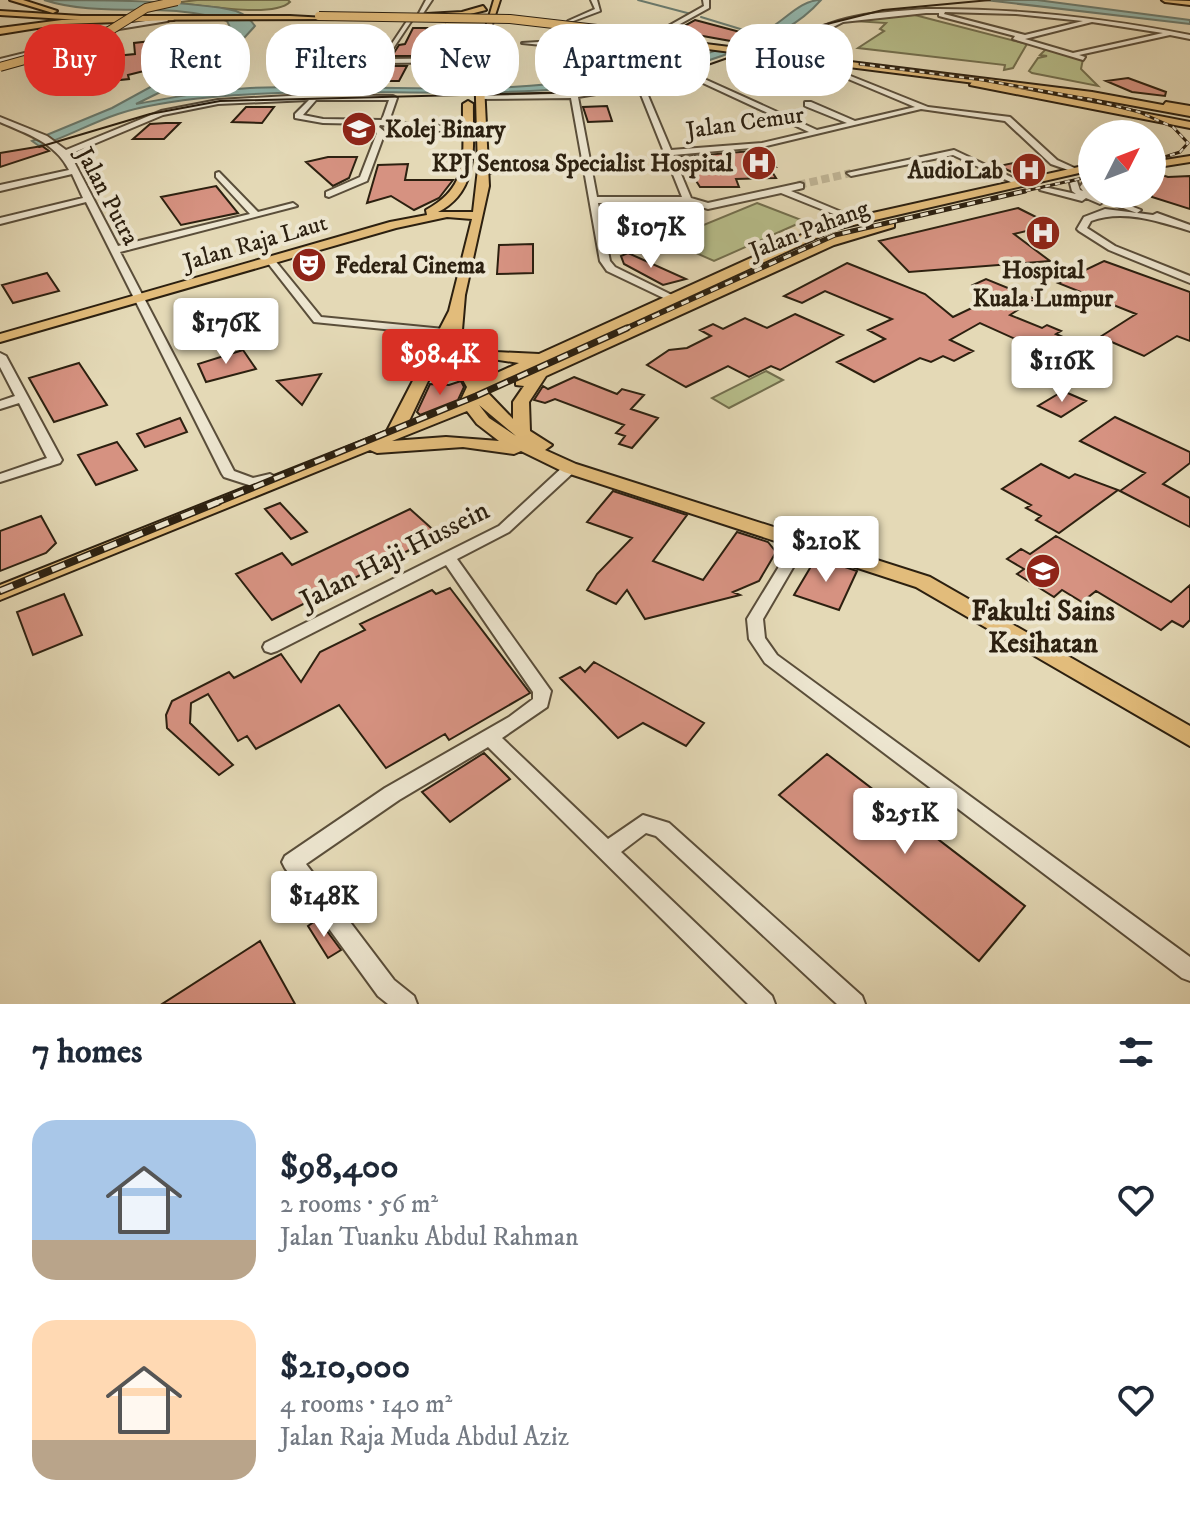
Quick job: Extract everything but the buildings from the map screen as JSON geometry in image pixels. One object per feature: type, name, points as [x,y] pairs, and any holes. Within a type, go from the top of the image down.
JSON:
[{"type":"highway","points":[[14,0],[25,6],[53,11]]},
{"type":"highway","points":[[0,22],[171,18]]},
{"type":"highway","points":[[0,32],[62,22],[171,18]]},
{"type":"highway","points":[[0,32],[24,29]]},
{"type":"highway","points":[[973,83],[1190,125]]},
{"type":"highway","points":[[1166,105],[1189,110]]},
{"type":"main road","points":[[0,64],[93,41],[146,8],[179,0]]},
{"type":"main road","points":[[1165,0],[1190,3]]},
{"type":"main road","points":[[1176,0],[1190,3]]},
{"type":"main road","points":[[0,10],[192,12],[409,20],[453,18],[485,4]]},
{"type":"main road","points":[[477,22],[485,4]]},
{"type":"main road","points":[[496,4],[500,13],[546,24]]},
{"type":"main road","points":[[490,22],[496,4]]},
{"type":"main road","points":[[0,10],[208,17],[289,8],[254,16]]},
{"type":"main road","points":[[0,10],[171,18],[318,16],[510,19],[726,47]]},
{"type":"main road","points":[[147,13],[208,17]]},
{"type":"main road","points":[[241,14],[277,17],[420,14],[453,18],[470,24],[526,21],[581,24]]},
{"type":"main road","points":[[277,17],[318,16]]},
{"type":"main road","points":[[853,63],[1189,110]]},
{"type":"main road","points":[[853,63],[1113,92],[1189,110]]},
{"type":"main road","points":[[853,67],[1189,110]]},
{"type":"main road","points":[[945,73],[1166,105]]},
{"type":"main road","points":[[394,225],[436,210],[461,192],[467,181],[467,129],[473,96]]},
{"type":"main road","points":[[217,506],[270,478],[349,447],[386,437],[449,331],[458,304],[478,216],[483,171],[475,96]]},
{"type":"main road","points":[[1166,154],[1190,150]]},
{"type":"main road","points":[[1166,163],[1190,159]]},
{"type":"main road","name":"Jalan Pahang","points":[[476,397],[557,353],[844,222],[1020,183],[1076,177]]},
{"type":"main road","name":"Jalan Pahang","points":[[476,397],[541,374],[830,242],[884,225],[1044,190],[1076,177]]},
{"type":"main road","name":"Jalan Raja Laut","points":[[0,338],[394,225],[447,214],[478,216]]},
{"type":"main road","points":[[449,331],[476,349],[508,359],[557,353]]},
{"type":"main road","points":[[449,331],[483,421],[506,438],[570,468]]},
{"type":"main road","points":[[522,433],[521,402],[541,374]]},
{"type":"main road","points":[[476,397],[496,416],[557,451],[926,572],[957,585],[1190,722]]},
{"type":"main road","points":[[0,593],[386,437],[476,397]]},
{"type":"main road","points":[[352,451],[478,440],[802,540],[934,587],[1190,737]]},
{"type":"street","points":[[420,14],[429,0]]},
{"type":"street","points":[[550,17],[566,22],[598,10],[594,0]]},
{"type":"street","points":[[677,24],[707,7],[706,0]]},
{"type":"street","points":[[693,16],[714,8],[713,0]]},
{"type":"street","points":[[887,10],[926,11],[998,6],[1190,37]]},
{"type":"street","points":[[836,24],[887,10],[906,9],[926,11],[1022,38],[1094,20]]},
{"type":"street","points":[[1083,58],[941,15],[946,10],[986,9],[1094,20]]},
{"type":"street","points":[[0,64],[133,24],[208,17]]},
{"type":"street","points":[[395,41],[409,20]]},
{"type":"street","points":[[1075,54],[1168,34]]},
{"type":"street","points":[[525,43],[535,43]]},
{"type":"street","points":[[0,64],[24,55]]},
{"type":"street","points":[[853,73],[856,68]]},
{"type":"street","points":[[853,79],[922,107],[1007,119],[1054,162],[1076,177],[1074,189],[1081,194],[1143,216]]},
{"type":"street","points":[[710,84],[816,132]]},
{"type":"street","points":[[864,93],[909,110]]},
{"type":"street","points":[[574,96],[596,200],[605,261],[611,269],[672,299]]},
{"type":"street","points":[[645,96],[687,200]]},
{"type":"street","points":[[63,151],[82,148],[137,120],[183,108],[236,100],[393,98],[361,183],[329,194]]},
{"type":"street","points":[[313,99],[298,116],[310,120],[414,129],[467,129]]},
{"type":"street","points":[[808,104],[854,123]]},
{"type":"street","name":"Jalan Cemur","points":[[668,153],[762,145],[922,107]]},
{"type":"street","name":"Jalan Putra","points":[[0,119],[35,134],[63,151],[229,474],[252,482],[270,478]]},
{"type":"street","name":"Jalan Putra","points":[[0,126],[24,129]]},
{"type":"street","points":[[852,173],[954,152],[1020,183]]},
{"type":"street","points":[[483,171],[588,167]]},
{"type":"street","points":[[0,188],[74,171]]},
{"type":"street","points":[[219,175],[256,215]]},
{"type":"street","points":[[596,200],[687,200],[700,206],[718,205],[796,188],[862,218]]},
{"type":"street","points":[[796,188],[846,216],[844,222]]},
{"type":"street","points":[[1044,190],[1065,192],[1096,203],[1105,212]]},
{"type":"street","points":[[0,221],[89,199]]},
{"type":"street","points":[[115,250],[293,206]]},
{"type":"street","points":[[1133,208],[1190,228]]},
{"type":"street","points":[[1165,219],[1105,212],[1087,219],[1082,229],[1112,248],[1190,280]]},
{"type":"street","points":[[270,260],[318,320],[449,331]]},
{"type":"street","points":[[0,356],[55,460],[0,478]]},
{"type":"street","points":[[0,405],[22,398]]},
{"type":"street","name":"Jalan Haji Hussein","points":[[271,647],[504,529],[570,468]]},
{"type":"street","points":[[802,540],[755,619],[757,639],[771,659],[1190,970]]},
{"type":"street","points":[[401,1003],[386,988],[292,862],[392,794],[489,737],[541,702],[542,691],[448,557]]},
{"type":"street","points":[[489,737],[764,1004]]},
{"type":"street","points":[[607,851],[643,824],[662,829],[854,1004]]},
{"type":"green space","points":[[197,0],[290,2],[281,7],[252,10],[173,3]]},
{"type":"green space","points":[[907,13],[1027,44],[1013,68],[1004,70],[1005,65],[858,48],[884,31],[880,29],[886,23],[854,21]]},
{"type":"green space","points":[[1046,49],[1083,59],[1081,69],[1098,86],[1029,71],[1038,58],[1047,56],[1040,55]]},
{"type":"green space","points":[[757,203],[804,221],[714,261],[667,240]]},
{"type":"green space","points":[[766,371],[783,380],[729,408],[712,398]]},
{"type":"water","points":[[44,0],[142,1],[217,7],[239,12],[255,26],[250,31],[250,24],[228,24],[205,15],[66,5]]},
{"type":"water","points":[[821,0],[794,24],[776,24],[806,3]]},
{"type":"water","points":[[985,0],[1037,0],[1190,20],[1190,24]]},
{"type":"water","points":[[726,47],[726,54],[710,59],[710,52]]},
{"type":"water","points":[[535,85],[535,90],[519,91],[519,86]]},
{"type":"water","points":[[250,88],[266,88],[266,94],[250,95]]},
{"type":"water","points":[[395,88],[411,88],[411,92],[395,92]]},
{"type":"water","points":[[141,92],[141,96],[152,96],[136,104],[183,96],[232,96],[165,103],[129,111],[39,146],[32,141],[112,108]]},
{"type":"waterway","points":[[638,0],[691,14]]},
{"type":"waterway","points":[[701,17],[726,25]]},
{"type":"tunnel","points":[[798,185],[851,173]]},
{"type":"tram line","points":[[827,24],[883,10],[990,0]]},
{"type":"tram line","points":[[39,147],[150,114],[220,101],[583,92],[668,79],[726,59]]},
{"type":"railway","points":[[860,64],[983,80],[1093,100],[1157,120]]},
{"type":"railway","points":[[1166,124],[1188,143],[1180,152],[1166,156]]},
{"type":"railway","points":[[1016,193],[1078,179]]},
{"type":"railway","points":[[623,330],[835,235],[1025,191]]},
{"type":"railway","points":[[213,504],[476,396],[627,328]]},
{"type":"railway","points":[[0,591],[218,502]]},
{"type":"place","name":"Kolej Binary","points":[[359,129]]},
{"type":"place","name":"KPJ Sentosa Specialist Hospital","points":[[759,163]]},
{"type":"place","name":"AudioLab","points":[[1029,170]]},
{"type":"place","name":"Hospital Kuala Lumpur","points":[[1043,233]]},
{"type":"place","name":"Federal Cinema","points":[[309,265]]},
{"type":"place","name":"Fakulti Sains Kesihatan","points":[[1043,571]]}]
